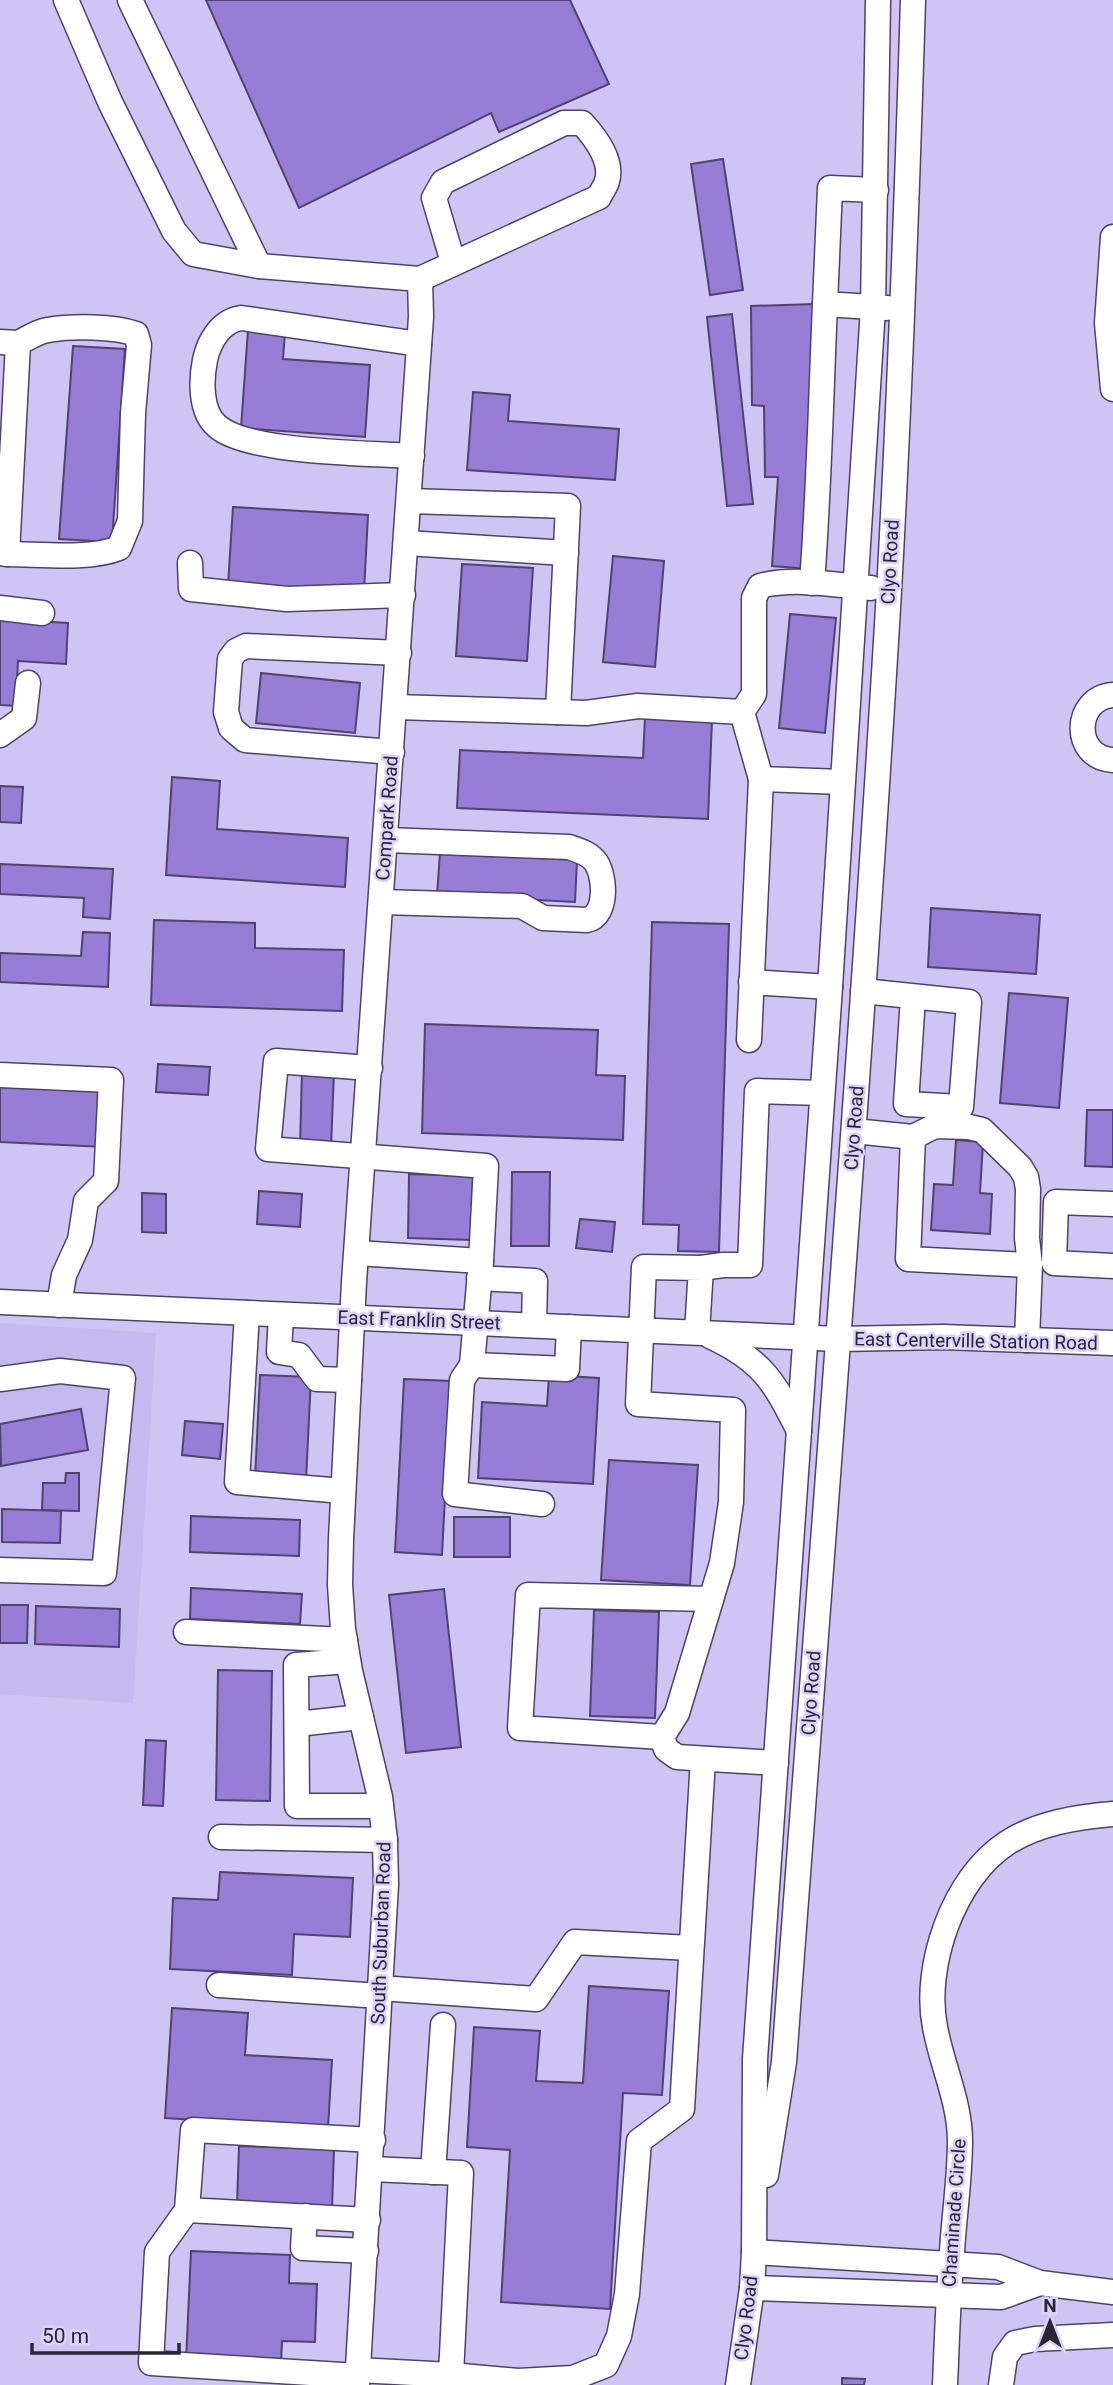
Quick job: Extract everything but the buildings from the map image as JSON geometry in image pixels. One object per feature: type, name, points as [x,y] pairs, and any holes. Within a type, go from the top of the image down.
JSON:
[{"type":"street","points":[[66,0],[110,102],[174,231],[193,254],[259,266],[420,279],[598,197],[608,181],[607,168],[597,138],[582,123],[564,123],[443,183],[434,198],[453,262]]},
{"type":"street","points":[[130,0],[259,266]]},
{"type":"street","name":"Clyo Road","points":[[738,2385],[752,2288],[755,2059],[807,1337],[873,308],[878,0]]},
{"type":"street","name":"Clyo Road","points":[[754,2252],[784,2062],[863,992],[889,590],[903,310],[913,0]]},
{"type":"street","points":[[812,583],[820,481],[820,411],[830,188],[876,190]]},
{"type":"street","points":[[1113,237],[1107,323],[1113,389]]},
{"type":"street","name":"Compark Road","points":[[353,1318],[421,317],[420,279]]},
{"type":"street","points":[[825,304],[903,310]]},
{"type":"street","points":[[412,456],[271,445],[235,437],[215,425],[208,413],[203,377],[206,357],[215,335],[229,320],[241,318],[419,344]]},
{"type":"street","points":[[71,328],[125,330],[136,334],[139,345],[132,414],[130,521],[119,548],[109,552],[85,554],[4,553],[9,342],[45,330],[71,328]]},
{"type":"street","points":[[409,501],[568,506],[558,712]]},
{"type":"street","points":[[406,543],[566,552]]},
{"type":"street","points":[[190,563],[191,589],[287,599],[403,595]]},
{"type":"street","points":[[749,1040],[761,779],[742,712],[754,694],[754,598],[760,586],[772,583],[812,583],[889,590]]},
{"type":"street","points":[[0,608],[42,613]]},
{"type":"street","points":[[392,752],[245,740],[231,728],[226,712],[230,659],[236,651],[246,646],[399,653]]},
{"type":"street","points":[[0,735],[24,718],[28,683]]},
{"type":"street","points":[[1113,695],[1096,700],[1088,708],[1082,728],[1083,739],[1089,748],[1097,756],[1113,760]]},
{"type":"street","points":[[395,706],[586,713],[638,706],[742,712]]},
{"type":"street","points":[[761,779],[842,782]]},
{"type":"street","points":[[382,902],[522,906],[543,918],[587,920],[594,919],[598,914],[602,901],[602,879],[595,861],[582,851],[569,847],[386,840]]},
{"type":"street","points":[[751,982],[830,987]]},
{"type":"street","points":[[863,992],[969,1002],[961,1107],[906,1104],[913,997]]},
{"type":"street","points":[[370,1068],[276,1061],[268,1149],[486,1166],[472,1365],[462,1380],[455,1494],[542,1504]]},
{"type":"street","points":[[0,1075],[111,1080],[106,1181],[86,1201],[80,1240],[64,1275],[59,1305]]},
{"type":"street","points":[[662,1737],[677,1713],[722,1563],[731,1502],[733,1410],[638,1404],[644,1267],[750,1265],[757,1091],[822,1093]]},
{"type":"street","points":[[853,1131],[913,1137],[935,1126],[969,1127],[982,1130],[1020,1167],[1026,1177],[1028,1189],[1027,1238],[1030,1265],[1027,1340]]},
{"type":"street","points":[[913,1137],[908,1259],[1030,1265]]},
{"type":"street","points":[[1113,1204],[1056,1202],[1054,1263],[1113,1266]]},
{"type":"street","points":[[357,1253],[480,1270],[536,1281],[534,1325]]},
{"type":"street","points":[[701,1268],[700,1332],[736,1348],[761,1368],[779,1390],[800,1431]]},
{"type":"street","name":"East Franklin Street","points":[[0,1302],[838,1339]]},
{"type":"street","points":[[247,1313],[237,1482],[343,1498]]},
{"type":"street","points":[[279,1352],[281,1315]]},
{"type":"street","name":"South Suburban Road","points":[[353,1318],[340,1585],[346,1651],[381,1806],[386,1885],[358,2377]]},
{"type":"street","points":[[472,1365],[567,1369],[569,1327]]},
{"type":"street","name":"East Centerville Station Road","points":[[838,1339],[943,1337],[1113,1343]]},
{"type":"street","points":[[245,1350],[299,1355],[317,1379],[349,1380]]},
{"type":"street","points":[[0,1379],[60,1371],[123,1378],[104,1573],[0,1570]]},
{"type":"street","points":[[240,1499],[343,1498]]},
{"type":"street","points":[[662,1737],[520,1728],[528,1595],[711,1599]]},
{"type":"street","points":[[186,1632],[346,1651]]},
{"type":"street","points":[[346,1651],[296,1665],[297,1806],[381,1806]]},
{"type":"street","points":[[297,1724],[361,1717]]},
{"type":"street","points":[[662,1737],[666,1749],[677,1757],[776,1763]]},
{"type":"street","points":[[373,2140],[192,2130],[187,2210],[157,2252],[151,2363],[192,2375],[451,2375],[518,2381],[573,2378],[606,2365],[619,2336],[627,2294],[639,2141],[682,2109],[703,1759]]},
{"type":"street","name":"Chaminade Circle","points":[[945,2385],[960,2142],[959,2118],[934,2026],[932,1992],[939,1947],[963,1892],[978,1869],[1006,1844],[1045,1825],[1113,1814]]},
{"type":"street","points":[[221,1836],[384,1840]]},
{"type":"street","points":[[219,1985],[536,1999],[575,1942],[691,1948]]},
{"type":"street","points":[[433,2172],[443,2025]]},
{"type":"street","points":[[371,2169],[461,2173],[451,2375]]},
{"type":"street","points":[[187,2210],[368,2220]]},
{"type":"street","points":[[305,2216],[303,2248],[366,2251]]},
{"type":"street","points":[[754,2252],[998,2267],[1040,2283],[1113,2292]]},
{"type":"street","points":[[752,2288],[1001,2297],[1040,2283]]},
{"type":"street","points":[[1001,2385],[1005,2357],[1015,2343],[1035,2339],[1113,2336]]},
{"type":"shaded area","points":[[0,1323],[156,1333],[133,1703],[0,1694]]}]
